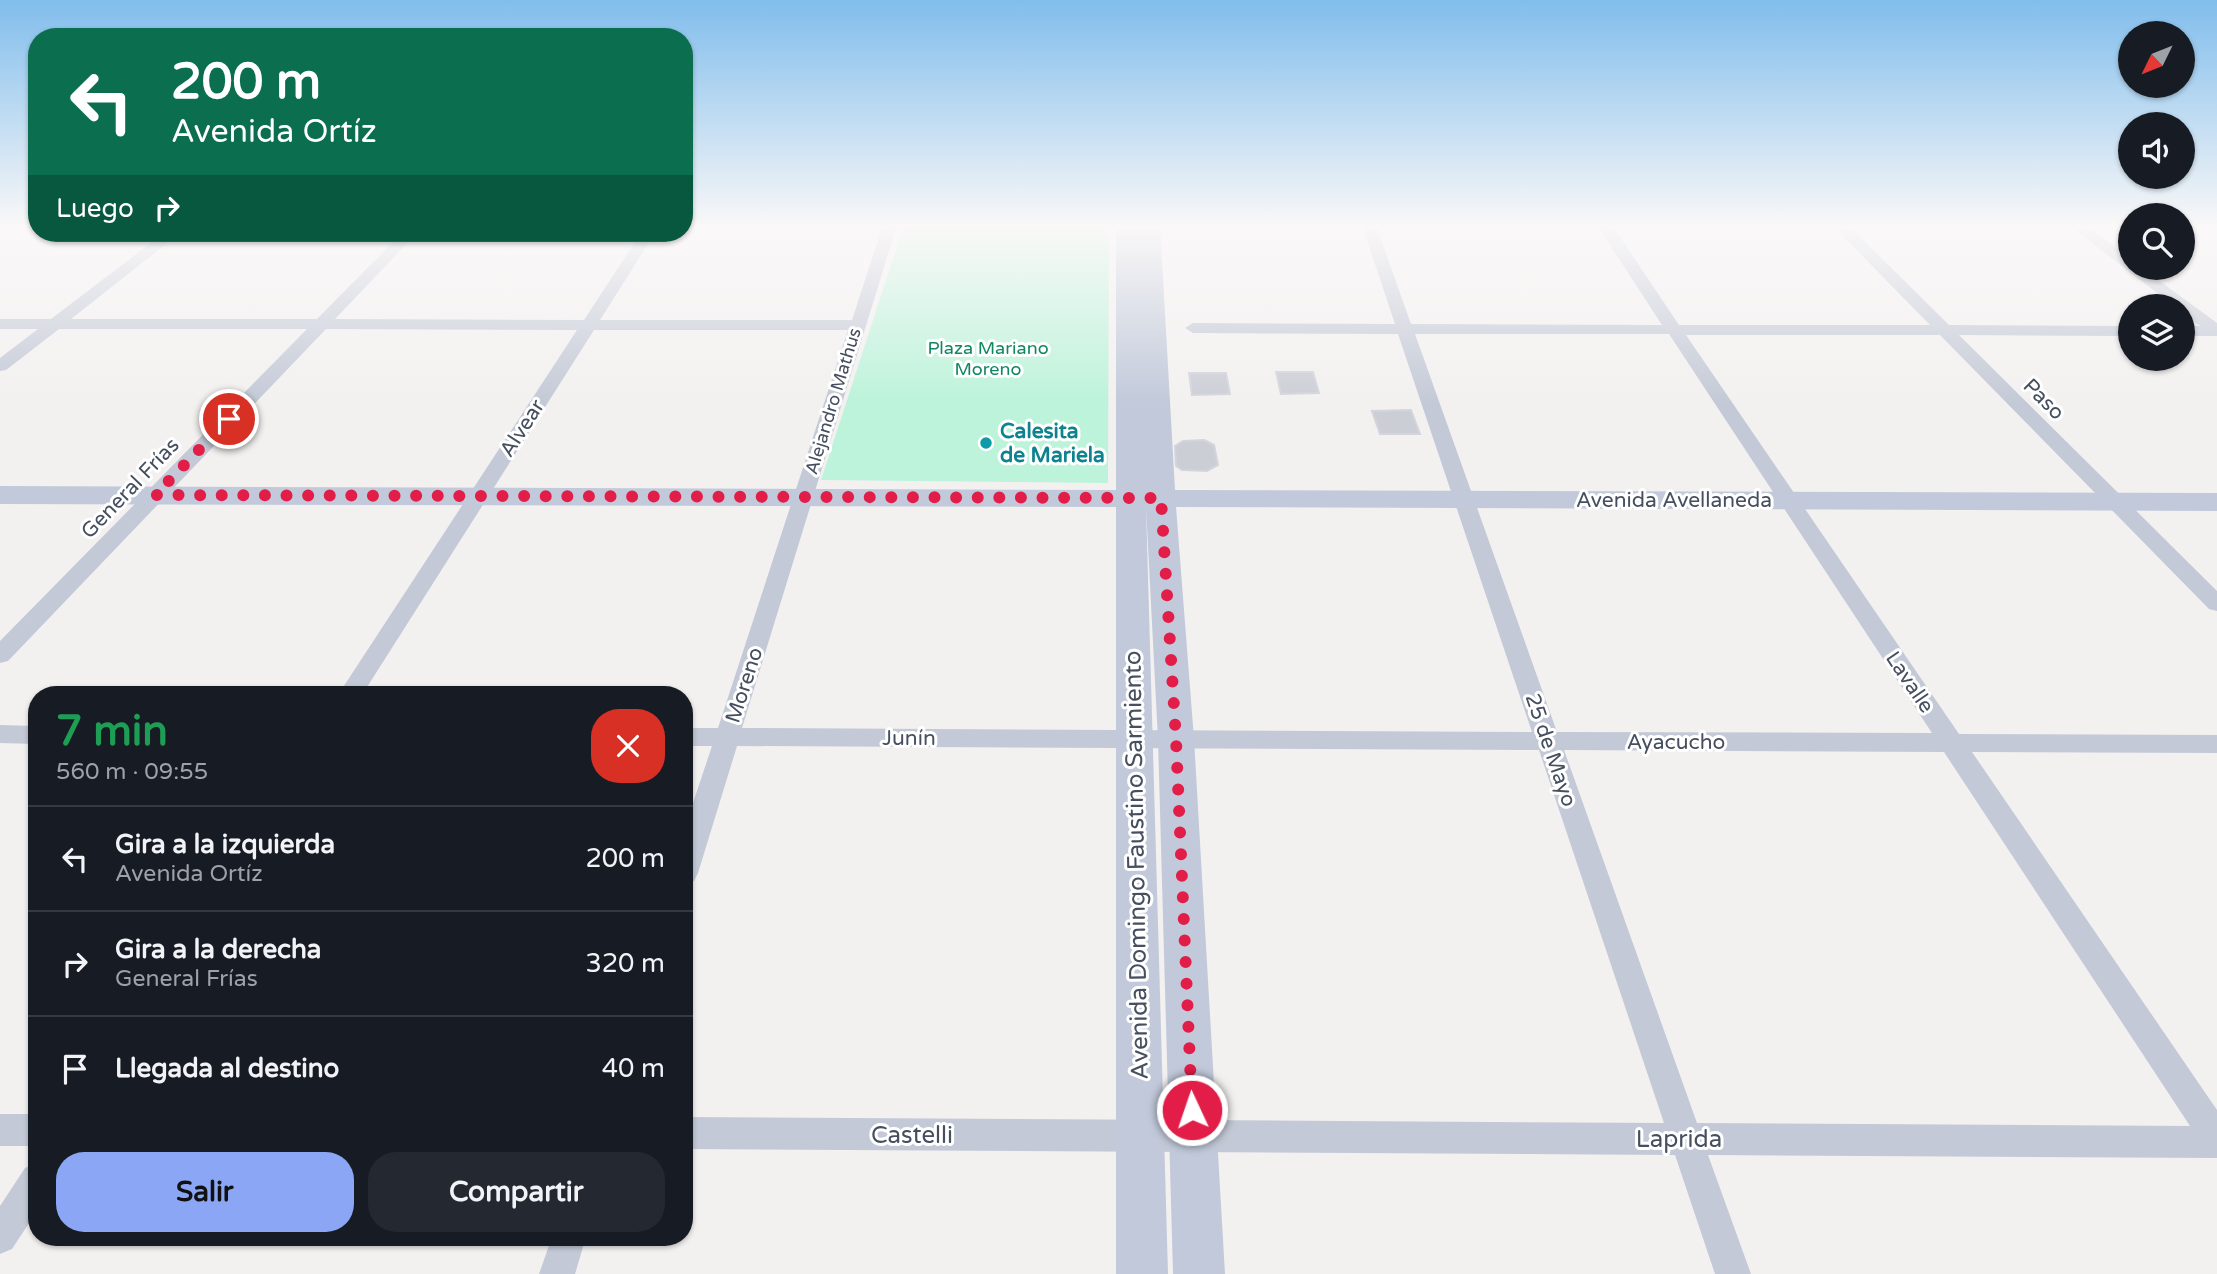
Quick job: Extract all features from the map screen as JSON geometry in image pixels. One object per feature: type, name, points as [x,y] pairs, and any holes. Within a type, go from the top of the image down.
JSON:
[{"type":"main road","points":[[1131,284],[1146,498]]},
{"type":"main road","points":[[1146,498],[1148,284]]},
{"type":"main road","name":"Avenida Avellaneda","points":[[0,495],[2217,502]]},
{"type":"main road","name":"Avenida Domingo Faustino Sarmiento","points":[[1142,1274],[1134,739],[1146,498]]},
{"type":"main road","name":"Avenida Domingo Faustino Sarmiento","points":[[1146,498],[1176,739],[1199,1274]]},
{"type":"street","points":[[0,366],[106,284]]},
{"type":"street","name":"General Frías","points":[[0,655],[360,284]]},
{"type":"street","name":"Alvear","points":[[356,686],[615,284]]},
{"type":"street","name":"Alejandro Mathus","points":[[803,497],[870,284]]},
{"type":"street","name":"25 de Mayo","points":[[1389,284],[1733,1274]]},
{"type":"street","name":"Lavalle","points":[[1643,284],[2217,1140]]},
{"type":"street","name":"Paso","points":[[1898,284],[2217,604]]},
{"type":"street","points":[[2154,284],[2217,331]]},
{"type":"street","points":[[0,324],[856,325]]},
{"type":"street","points":[[1193,328],[2118,331]]},
{"type":"street","points":[[2195,331],[2217,331]]},
{"type":"street","name":"Moreno","points":[[693,845],[803,497]]},
{"type":"street","points":[[0,734],[28,735]]},
{"type":"street","name":"Junín","points":[[693,737],[1134,739]]},
{"type":"street","name":"Ayacucho","points":[[1134,739],[2217,744]]},
{"type":"street","points":[[0,1130],[28,1130]]},
{"type":"street","name":"Castelli","points":[[693,1133],[1140,1136]]},
{"type":"street","name":"Laprida","points":[[1140,1136],[2217,1140]]},
{"type":"street","points":[[0,1237],[28,1194]]},
{"type":"street","points":[[557,1274],[566,1246]]},
{"type":"green space","name":"Plaza Mariano Moreno","points":[[885,284],[1109,284],[1108,483],[821,480]]},
{"type":"building","points":[[1276,372],[1313,372],[1319,393],[1281,394]]},
{"type":"building","points":[[1189,373],[1226,373],[1230,394],[1192,395]]},
{"type":"building","points":[[1411,410],[1420,434],[1380,434],[1372,411]]},
{"type":"building","points":[[1204,440],[1214,445],[1218,465],[1207,471],[1182,470],[1176,466],[1175,446],[1183,441]]},
{"type":"place","name":"Calesita de Mariela","points":[[986,443]]},
{"type":"route","points":[[229,419],[155,495],[1161,498],[1176,739],[1192,1110]]}]
